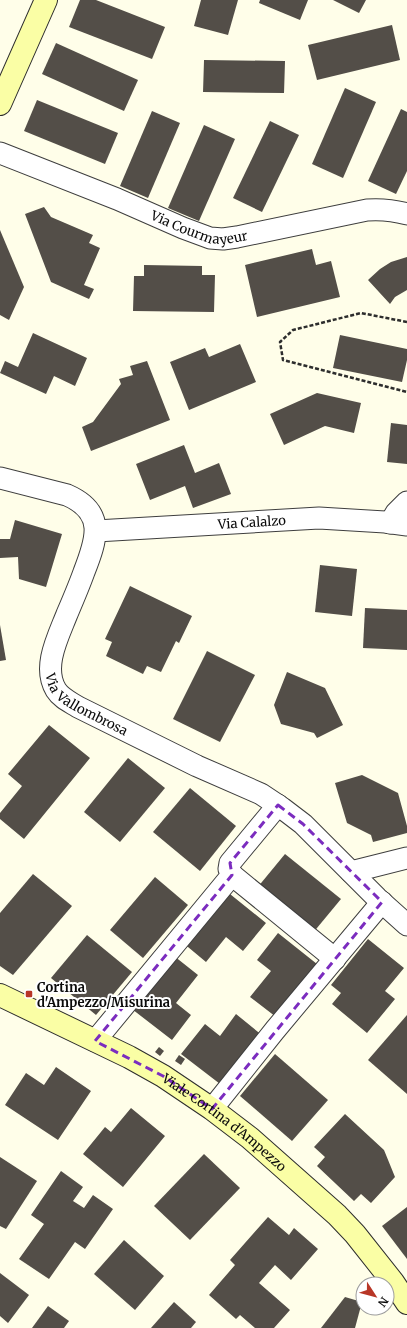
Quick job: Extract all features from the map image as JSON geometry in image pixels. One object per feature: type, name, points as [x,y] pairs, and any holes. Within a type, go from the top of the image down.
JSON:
[{"type":"street","points":[[0,104],[46,0]]},
{"type":"street","name":"Via Courmayeur","points":[[0,153],[117,199],[183,228],[210,238],[223,239],[237,237],[382,208],[407,214]]},
{"type":"street","points":[[0,478],[67,495],[73,498],[85,506],[89,511],[96,531]]},
{"type":"street","points":[[399,524],[396,513],[407,502]]},
{"type":"street","name":"Via Calalzo","points":[[96,531],[320,518],[399,524]]},
{"type":"street","name":"Via Vallombrosa","points":[[96,531],[92,551],[51,660],[52,678],[57,691],[78,707],[198,766],[262,794],[303,824],[407,925]]},
{"type":"street","points":[[278,805],[230,863],[229,869],[232,875],[335,958]]},
{"type":"street","points":[[351,872],[407,858]]},
{"type":"street","points":[[95,1041],[232,875]]},
{"type":"street","points":[[212,1109],[382,902]]},
{"type":"street","name":"Viale Cortina d'Ampezzo","points":[[0,995],[163,1076],[212,1109],[250,1138],[337,1215],[355,1234],[393,1282],[407,1303]]},
{"type":"path","points":[[407,322],[361,314],[293,330],[280,342],[282,360],[407,392]]},
{"type":"highlighted area","points":[[278,805],[303,824],[382,902],[212,1109],[163,1076],[95,1041],[232,875],[230,863]]},
{"type":"building","points":[[80,0],[96,0],[165,27],[152,59],[69,27]]},
{"type":"building","points":[[201,0],[238,0],[228,35],[194,26]]},
{"type":"building","points":[[260,0],[308,0],[300,20],[259,3]]},
{"type":"building","points":[[333,0],[366,0],[359,13]]},
{"type":"building","points":[[392,25],[400,60],[317,80],[308,45]]},
{"type":"building","points":[[56,43],[138,80],[124,111],[42,74]]},
{"type":"building","points":[[204,60],[285,61],[284,93],[203,92]]},
{"type":"building","points":[[345,88],[376,102],[343,178],[312,164]]},
{"type":"building","points":[[37,100],[118,133],[105,164],[24,131]]},
{"type":"building","points":[[401,109],[407,112],[407,171],[396,194],[368,181]]},
{"type":"building","points":[[152,111],[180,123],[148,198],[120,186]]},
{"type":"building","points":[[270,121],[299,135],[262,212],[233,198]]},
{"type":"building","points":[[204,125],[235,139],[199,221],[168,208]]},
{"type":"building","points":[[44,207],[51,217],[93,235],[89,243],[100,248],[84,285],[94,289],[89,299],[51,282],[25,214]]},
{"type":"building","points":[[0,230],[24,287],[9,320],[0,315]]},
{"type":"building","points":[[312,249],[316,265],[331,261],[340,297],[257,317],[245,265]]},
{"type":"building","points":[[407,257],[407,290],[395,297],[390,304],[368,280],[380,269],[391,262]]},
{"type":"building","points":[[144,265],[202,266],[202,275],[215,275],[214,312],[133,311],[134,276],[144,276]]},
{"type":"building","points":[[33,333],[87,358],[75,386],[54,376],[46,394],[0,373],[5,361],[18,367]]},
{"type":"building","points":[[340,335],[407,349],[407,360],[402,382],[333,368]]},
{"type":"building","points":[[240,344],[256,382],[189,410],[170,362],[205,348],[209,357]]},
{"type":"building","points":[[147,361],[170,420],[91,451],[82,427],[93,422],[121,384],[119,379],[133,375],[130,366]]},
{"type":"building","points":[[317,393],[361,403],[354,433],[325,426],[284,445],[270,414]]},
{"type":"building","points":[[391,423],[407,425],[407,464],[387,462]]},
{"type":"building","points":[[184,445],[195,473],[219,463],[231,494],[193,508],[185,486],[150,500],[136,464]]},
{"type":"building","points":[[15,520],[62,534],[46,587],[19,579],[18,557],[0,558],[0,539],[10,539]]},
{"type":"building","points":[[320,565],[357,569],[352,616],[315,612]]},
{"type":"building","points":[[130,586],[192,616],[179,643],[176,641],[161,672],[147,666],[143,674],[106,656],[112,642],[105,639]]},
{"type":"building","points":[[365,608],[407,610],[407,650],[363,648]]},
{"type":"building","points":[[0,625],[6,660],[0,661]]},
{"type":"building","points":[[207,651],[255,675],[220,742],[173,719]]},
{"type":"building","points":[[287,672],[325,688],[343,725],[317,738],[314,733],[281,724],[274,705]]},
{"type":"building","points":[[49,725],[90,758],[24,839],[0,819],[0,813],[22,786],[8,774]]},
{"type":"building","points":[[128,758],[165,788],[120,842],[84,812]]},
{"type":"building","points":[[362,775],[398,793],[407,826],[407,833],[373,842],[371,835],[347,823],[335,783]]},
{"type":"building","points":[[190,788],[236,826],[200,871],[153,832]]},
{"type":"building","points":[[285,854],[341,899],[312,934],[257,888]]},
{"type":"building","points":[[33,874],[72,906],[13,975],[0,966],[0,913]]},
{"type":"building","points":[[155,877],[188,905],[143,958],[110,930]]},
{"type":"building","points":[[225,890],[266,923],[243,951],[226,937],[206,962],[182,942]]},
{"type":"building","points":[[278,933],[322,968],[280,1020],[250,997],[271,971],[257,960]]},
{"type":"building","points":[[87,935],[132,972],[96,1015],[51,978]]},
{"type":"building","points":[[368,939],[404,968],[385,991],[395,999],[367,1033],[332,1004],[341,993],[331,985]]},
{"type":"building","points":[[169,952],[198,975],[176,1003],[191,1015],[172,1040],[128,1006]]},
{"type":"building","points":[[236,1014],[263,1036],[224,1087],[181,1054],[205,1024],[220,1036]]},
{"type":"building","points":[[407,1015],[407,1094],[368,1060]]},
{"type":"building","points":[[159,1047],[164,1051],[160,1056],[155,1052]]},
{"type":"building","points":[[275,1054],[328,1100],[292,1141],[240,1096]]},
{"type":"building","points":[[179,1055],[185,1059],[181,1065],[175,1061]]},
{"type":"building","points":[[56,1067],[91,1091],[58,1140],[5,1105],[26,1073],[44,1085]]},
{"type":"building","points":[[131,1108],[165,1136],[123,1187],[83,1154],[105,1127],[111,1132]]},
{"type":"building","points":[[345,1114],[384,1150],[395,1177],[371,1203],[361,1194],[354,1201],[317,1166],[325,1157],[314,1147]]},
{"type":"building","points":[[204,1154],[240,1188],[190,1240],[154,1206]]},
{"type":"building","points":[[0,1157],[37,1181],[6,1229],[0,1226]]},
{"type":"building","points":[[61,1171],[83,1187],[73,1201],[84,1208],[93,1195],[113,1209],[85,1249],[75,1242],[49,1279],[19,1259],[44,1224],[31,1215]]},
{"type":"building","points":[[407,1207],[407,1259],[382,1226]]},
{"type":"building","points":[[268,1217],[289,1235],[294,1228],[318,1249],[291,1280],[275,1265],[259,1283],[290,1310],[274,1328],[255,1328],[240,1315],[236,1319],[209,1295],[235,1265],[230,1260]]},
{"type":"building","points":[[124,1240],[164,1276],[135,1310],[94,1274]]},
{"type":"building","points":[[0,1273],[29,1295],[8,1323],[0,1316]]},
{"type":"building","points":[[345,1297],[355,1300],[355,1316],[358,1316],[355,1328],[321,1328]]},
{"type":"building","points":[[174,1302],[196,1322],[191,1328],[151,1328]]},
{"type":"building","points":[[48,1306],[69,1321],[64,1328],[32,1328]]},
{"type":"place","name":"Cortina d'Ampezzo/Misurina","points":[[29,994]]}]
